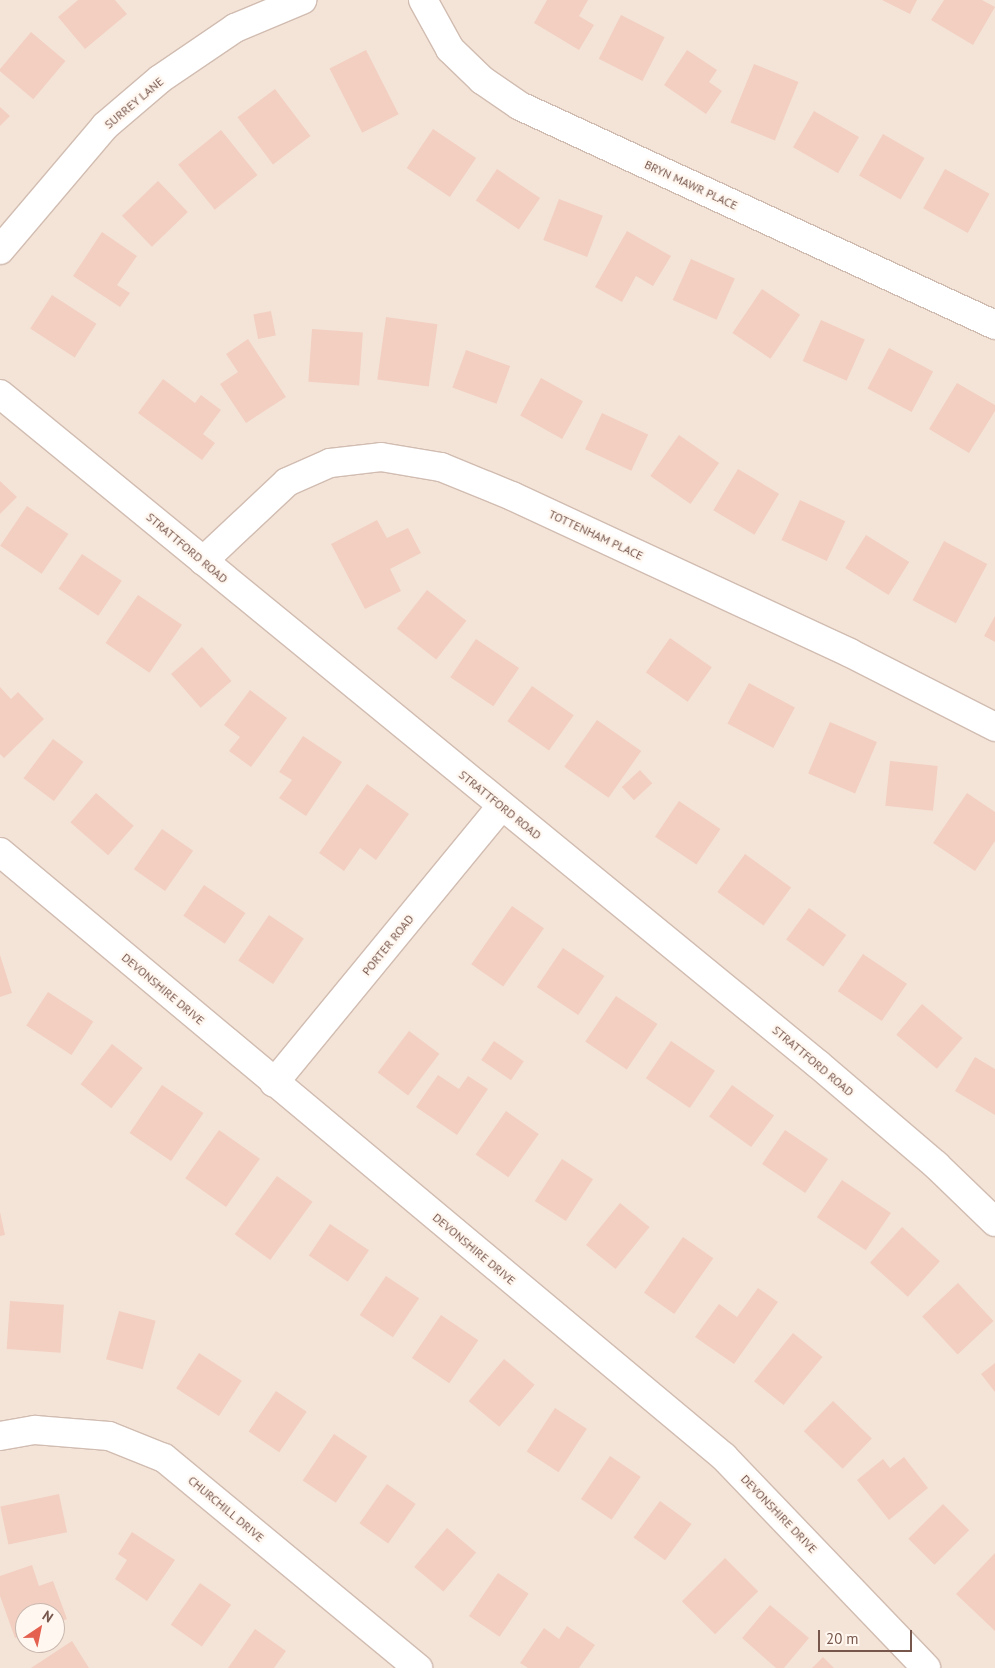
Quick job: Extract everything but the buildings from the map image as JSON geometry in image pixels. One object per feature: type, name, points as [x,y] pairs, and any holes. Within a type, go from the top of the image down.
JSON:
[{"type":"street","name":"SURREY LANE","points":[[0,250],[105,126],[160,79],[235,28],[302,0]]},
{"type":"street","name":"BRYN MAWR PLACE","points":[[423,0],[450,49],[482,80],[520,106],[995,325]]},
{"type":"street","name":"STRATTFORD ROAD","points":[[0,394],[501,807],[819,1065],[936,1165],[995,1222]]},
{"type":"street","name":"TOTTENHAM PLACE","points":[[203,561],[287,482],[330,463],[380,457],[441,467],[512,496],[850,653],[995,727]]},
{"type":"street","name":"PORTER ROAD","points":[[274,1083],[501,807]]},
{"type":"street","name":"DEVONSHIRE DRIVE","points":[[0,852],[274,1083],[724,1456],[926,1668]]},
{"type":"street","name":"CHURCHILL DRIVE","points":[[0,1436],[35,1430],[109,1436],[164,1458],[418,1668]]},
{"type":"shaded area","points":[[0,0],[995,0],[995,1668],[0,1668]]}]
